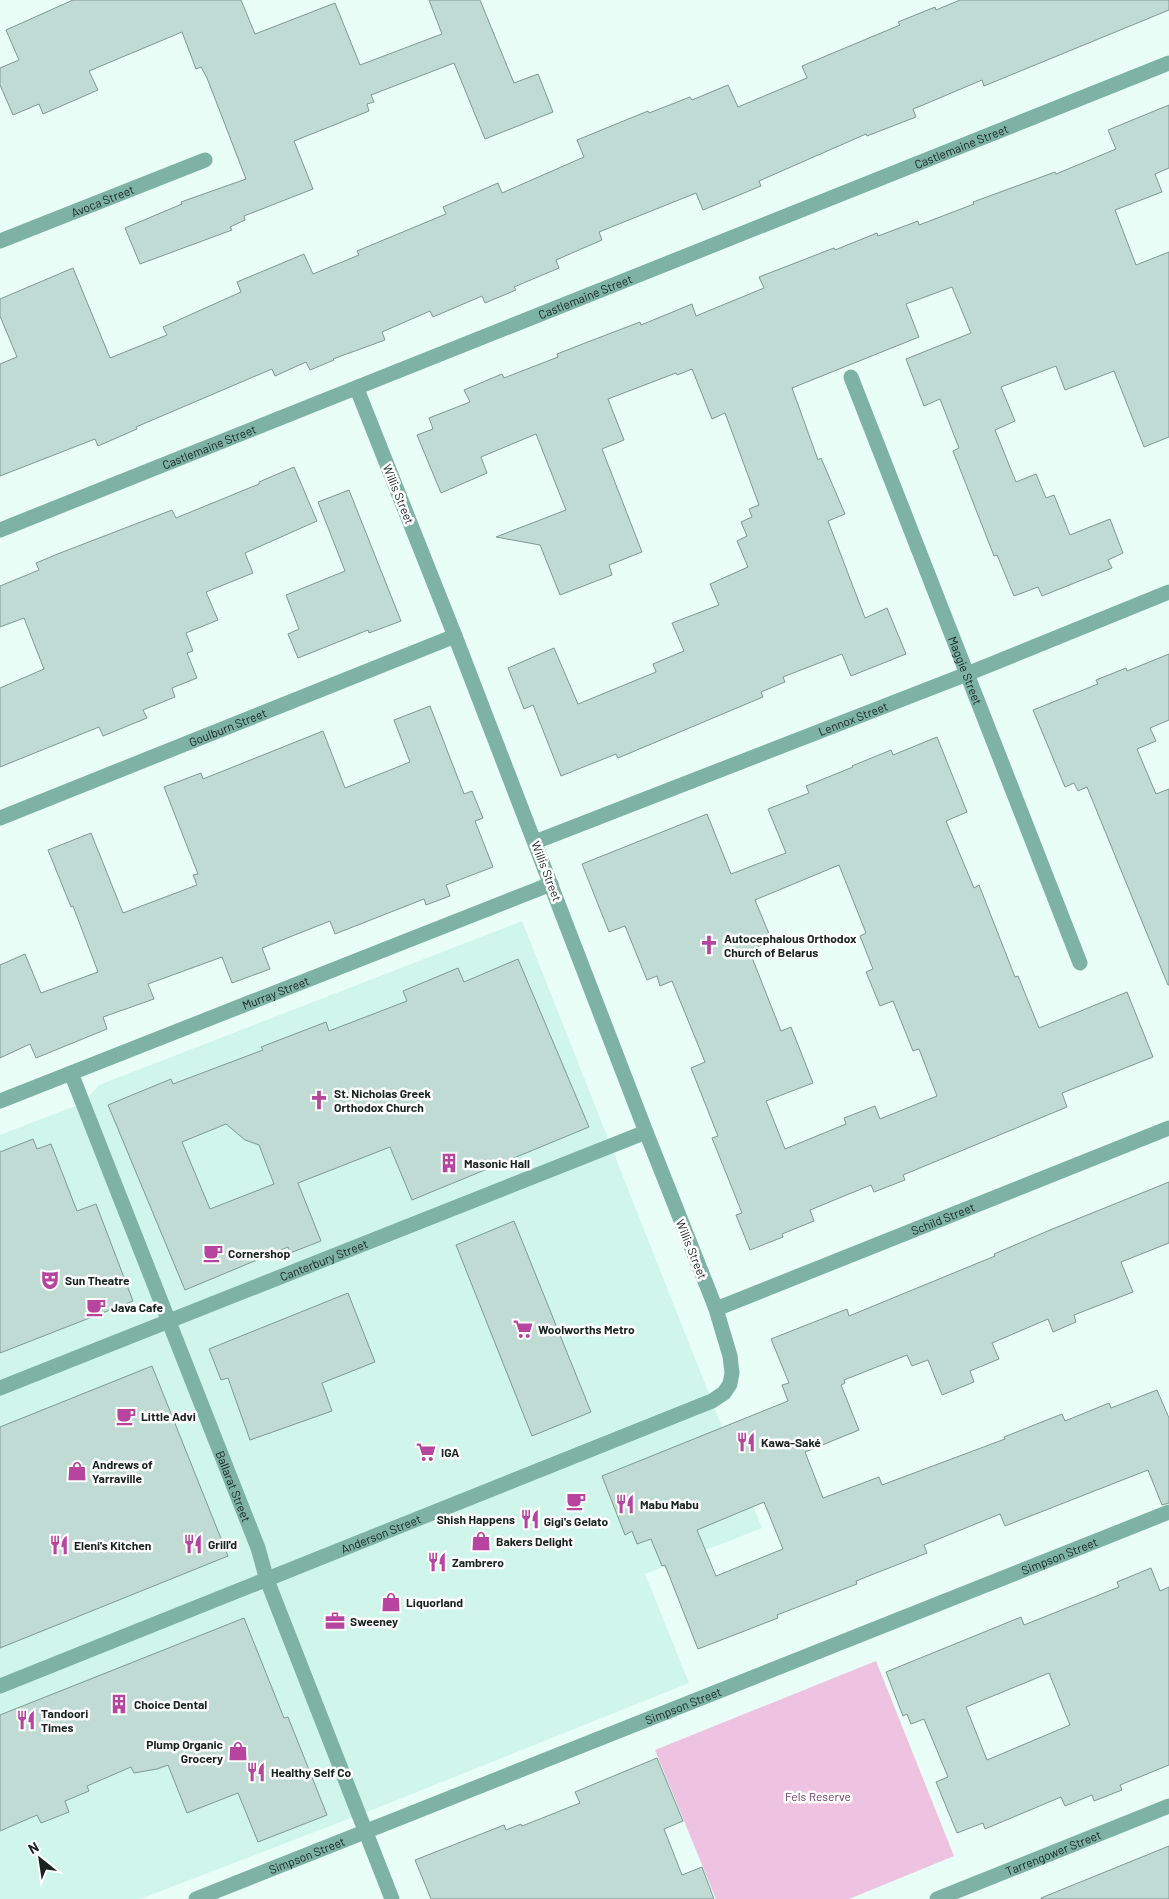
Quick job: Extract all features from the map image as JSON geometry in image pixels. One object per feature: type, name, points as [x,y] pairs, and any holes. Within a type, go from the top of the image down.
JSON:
[{"type":"street","name":"Castlemaine Street","points":[[0,530],[357,389],[1169,63]]},
{"type":"street","name":"Avoca Street","points":[[0,241],[205,160]]},
{"type":"street","name":"Maggie Street","points":[[852,377],[1080,963]]},
{"type":"street","name":"Willis Street","points":[[357,389],[455,636],[716,1309],[730,1356]]},
{"type":"street","name":"Lennox Street","points":[[535,842],[967,674],[1169,592]]},
{"type":"street","name":"Goulburn Street","points":[[0,818],[455,636]]},
{"type":"street","name":"Murray Street","points":[[0,1101],[551,884]]},
{"type":"street","name":"Ballarat Street","points":[[71,1073],[260,1553],[267,1580],[392,1899]]},
{"type":"street","name":"Schild Street","points":[[716,1309],[1169,1128]]},
{"type":"street","name":"Canterbury Street","points":[[0,1388],[646,1132]]},
{"type":"street","name":"Anderson Street","points":[[0,1686],[712,1401],[724,1393],[730,1384],[732,1373],[730,1356]]},
{"type":"street","name":"Simpson Street","points":[[196,1899],[1169,1512]]},
{"type":"street","name":"Tarrengower Street","points":[[937,1899],[1169,1806]]},
{"type":"shaded area","points":[[522,921],[762,1528],[645,1574],[689,1683],[382,1806],[140,1899],[0,1899],[0,1135],[83,1103],[99,1085]]},
{"type":"green space","name":"Fels Reserve","points":[[876,1661],[954,1856],[849,1899],[716,1899],[655,1750]]},
{"type":"building","points":[[73,0],[241,0],[255,34],[335,3],[360,65],[442,34],[429,0],[480,0],[514,83],[538,74],[553,112],[485,139],[454,63],[371,95],[374,102],[367,104],[369,111],[294,141],[313,189],[244,216],[245,220],[230,227],[232,230],[140,264],[125,228],[182,204],[181,202],[246,179],[207,78],[201,67],[196,69],[182,32],[89,71],[98,90],[43,114],[39,104],[13,115],[0,85],[0,68],[19,60],[6,30]]},
{"type":"building","points":[[960,0],[1169,0],[1169,10],[984,86],[982,80],[913,109],[916,117],[867,136],[866,134],[759,181],[761,186],[703,210],[696,193],[599,232],[602,240],[556,260],[559,268],[514,287],[516,290],[485,303],[482,296],[433,317],[430,311],[382,332],[385,340],[333,359],[310,370],[306,362],[275,376],[272,369],[136,427],[137,429],[98,446],[95,439],[0,476],[0,364],[17,357],[0,316],[0,299],[73,268],[110,358],[167,335],[163,327],[241,292],[237,282],[304,254],[313,274],[359,255],[357,251],[446,214],[443,207],[498,183],[502,193],[584,157],[577,140],[648,111],[649,113],[690,97],[692,100],[728,85],[738,107],[807,78],[802,66],[900,25],[898,22],[935,7],[936,10]]},
{"type":"building","points":[[1169,105],[1169,168],[1155,174],[1162,192],[1115,210],[1136,265],[1169,252],[1169,437],[1144,447],[1114,371],[1065,390],[1056,366],[1001,387],[1015,421],[995,430],[1016,482],[1036,474],[1046,498],[1054,495],[1070,535],[1110,519],[1123,553],[1108,560],[1112,568],[1042,596],[1038,587],[1014,596],[997,555],[994,556],[953,451],[959,448],[940,399],[924,406],[906,359],[971,333],[952,287],[906,304],[919,337],[792,388],[818,460],[821,458],[845,514],[828,521],[865,618],[887,608],[906,654],[851,676],[842,654],[783,677],[785,682],[761,692],[763,697],[618,758],[616,754],[561,776],[533,705],[524,709],[508,668],[554,648],[578,704],[656,672],[653,664],[684,651],[672,623],[719,605],[710,584],[748,567],[737,541],[747,536],[741,522],[752,517],[749,509],[759,505],[725,413],[712,419],[692,369],[677,375],[676,373],[608,399],[624,440],[602,449],[642,552],[609,565],[612,575],[560,595],[540,545],[496,537],[566,510],[536,434],[481,457],[487,473],[441,493],[417,435],[433,429],[429,418],[470,402],[464,390],[502,374],[504,378],[558,357],[557,354],[640,322],[641,325],[692,304],[696,316],[764,288],[759,277],[877,233],[878,236],[918,221],[919,225],[974,204],[973,202],[1055,172],[1056,174],[1116,149],[1108,130]]},
{"type":"building","points":[[294,467],[317,521],[245,553],[253,573],[206,592],[218,620],[186,633],[193,651],[187,653],[197,678],[172,688],[175,697],[143,710],[147,718],[103,736],[99,727],[0,767],[0,688],[44,669],[24,618],[0,627],[0,586],[39,570],[36,563],[60,553],[172,510],[176,518],[259,484],[259,482]]},
{"type":"building","points":[[349,490],[401,621],[369,633],[368,630],[298,658],[288,634],[299,629],[286,595],[345,571],[318,502]]},
{"type":"building","points":[[1169,654],[1169,720],[1150,728],[1156,741],[1137,749],[1156,794],[1169,789],[1168,985],[1087,787],[1078,791],[1074,783],[1065,787],[1033,710],[1098,684],[1096,680],[1126,668],[1127,671]]},
{"type":"building","points":[[430,706],[464,794],[472,791],[483,818],[475,821],[493,867],[446,885],[450,896],[426,905],[424,899],[335,934],[330,921],[262,948],[270,969],[232,983],[222,957],[148,984],[154,999],[103,1017],[107,1029],[36,1058],[30,1044],[0,1058],[0,965],[25,954],[41,993],[98,972],[73,906],[71,907],[48,850],[91,833],[123,913],[197,885],[193,875],[198,874],[164,787],[201,773],[203,779],[323,731],[345,788],[410,762],[394,720]]},
{"type":"building","points":[[937,737],[967,812],[946,821],[974,888],[979,885],[1015,977],[1018,976],[1039,1028],[1127,992],[1153,1057],[1062,1093],[1067,1107],[903,1175],[905,1180],[874,1192],[871,1185],[810,1210],[814,1221],[782,1234],[783,1237],[750,1250],[736,1215],[742,1213],[712,1138],[718,1136],[691,1068],[705,1062],[672,981],[660,986],[657,976],[647,980],[625,926],[609,932],[582,864],[707,814],[731,874],[786,853],[768,809],[809,793],[806,786],[852,766],[891,750],[893,755]],"holes":[[[839,865],[866,933],[860,936],[873,969],[866,972],[880,1006],[893,1001],[913,1051],[919,1049],[937,1096],[880,1119],[875,1106],[844,1118],[846,1124],[785,1149],[766,1101],[813,1083],[791,1027],[781,1031],[749,950],[772,941],[755,900]]]},
{"type":"building","points":[[518,959],[589,1127],[412,1200],[390,1147],[298,1183],[321,1241],[290,1253],[288,1247],[185,1290],[108,1105],[171,1079],[173,1084],[263,1050],[261,1047],[326,1022],[329,1031],[407,1001],[403,991],[458,968],[464,982]],"holes":[[[226,1124],[245,1140],[259,1145],[274,1184],[210,1209],[182,1142]]]},
{"type":"building","points":[[33,1139],[37,1149],[51,1144],[77,1211],[96,1204],[133,1301],[0,1353],[0,1152]]},
{"type":"building","points":[[1169,1182],[1169,1243],[1121,1262],[1133,1292],[1074,1315],[1076,1322],[1053,1332],[1048,1319],[992,1343],[999,1359],[970,1371],[974,1382],[942,1395],[928,1360],[912,1366],[907,1355],[844,1380],[845,1383],[841,1385],[859,1430],[805,1452],[823,1498],[879,1477],[882,1485],[1005,1439],[1004,1437],[1062,1414],[1065,1421],[1109,1403],[1111,1408],[1157,1390],[1169,1418],[1169,1503],[1162,1505],[1148,1470],[1005,1526],[1000,1514],[924,1545],[927,1553],[856,1581],[857,1584],[777,1615],[778,1618],[698,1649],[665,1565],[662,1566],[651,1539],[637,1544],[632,1531],[625,1535],[602,1476],[788,1401],[782,1385],[789,1383],[771,1339],[847,1309],[849,1316],[995,1256],[994,1254]],"holes":[[[764,1502],[783,1549],[716,1576],[697,1530]]]},
{"type":"building","name":"Woolworths Metro","points":[[514,1221],[591,1412],[532,1436],[456,1245]]},
{"type":"building","points":[[348,1293],[375,1362],[322,1383],[332,1411],[250,1440],[228,1378],[221,1380],[209,1349]]},
{"type":"building","points":[[152,1366],[228,1556],[0,1648],[0,1427]]},
{"type":"building","points":[[1151,1568],[1160,1591],[1169,1587],[1169,1765],[1120,1785],[1122,1790],[1094,1801],[1092,1795],[1065,1806],[1061,1797],[985,1829],[983,1823],[957,1833],[936,1782],[948,1777],[924,1719],[911,1724],[907,1714],[903,1716],[886,1672],[1021,1617],[1024,1625],[1119,1587],[1117,1582]],"holes":[[[1049,1673],[1070,1725],[987,1760],[966,1707]]]},
{"type":"building","points":[[244,1618],[284,1718],[288,1717],[327,1815],[258,1842],[238,1793],[187,1813],[168,1765],[134,1773],[131,1767],[87,1786],[89,1791],[65,1801],[69,1812],[41,1823],[37,1815],[0,1831],[0,1715]]},
{"type":"building","points":[[657,1758],[683,1821],[664,1829],[682,1875],[702,1867],[714,1899],[431,1899],[415,1860],[504,1825],[506,1830],[521,1824],[522,1826],[580,1803],[575,1792]]},
{"type":"building","points":[[1169,1846],[1169,1899],[1041,1899],[1041,1898]]},
{"type":"place","name":"Autocephalous Orthodox Church of Belarus","points":[[709,945]]},
{"type":"place","name":"St. Nicholas Greek Orthodox Church","points":[[319,1100]]},
{"type":"place","name":"Masonic Hall","points":[[449,1163]]},
{"type":"place","name":"Cornershop","points":[[213,1253]]},
{"type":"place","name":"Sun Theatre","points":[[50,1280]]},
{"type":"place","name":"Java Cafe","points":[[96,1307]]},
{"type":"place","name":"Woolworths Metro","points":[[523,1329]]},
{"type":"place","name":"Little Advi","points":[[126,1416]]},
{"type":"place","name":"Kawa-Saké","points":[[746,1442]]},
{"type":"place","name":"IGA","points":[[426,1452]]},
{"type":"place","name":"Andrews of Yarraville","points":[[77,1471]]},
{"type":"place","name":"Gigi's Gelato","points":[[576,1501]]},
{"type":"place","name":"Mabu Mabu","points":[[625,1504]]},
{"type":"place","name":"Shish Happens","points":[[530,1519]]},
{"type":"place","name":"Bakers Delight","points":[[481,1541]]},
{"type":"place","name":"Grill'd","points":[[193,1544]]},
{"type":"place","name":"Eleni's Kitchen","points":[[59,1545]]},
{"type":"place","name":"Zambrero","points":[[437,1562]]},
{"type":"place","name":"Liquorland","points":[[391,1602]]},
{"type":"place","name":"Sweeney","points":[[335,1621]]},
{"type":"place","name":"Choice Dental","points":[[119,1704]]},
{"type":"place","name":"Tandoori Times","points":[[26,1720]]},
{"type":"place","name":"Plump Organic Grocery","points":[[238,1751]]},
{"type":"place","name":"Healthy Self Co","points":[[256,1772]]}]
